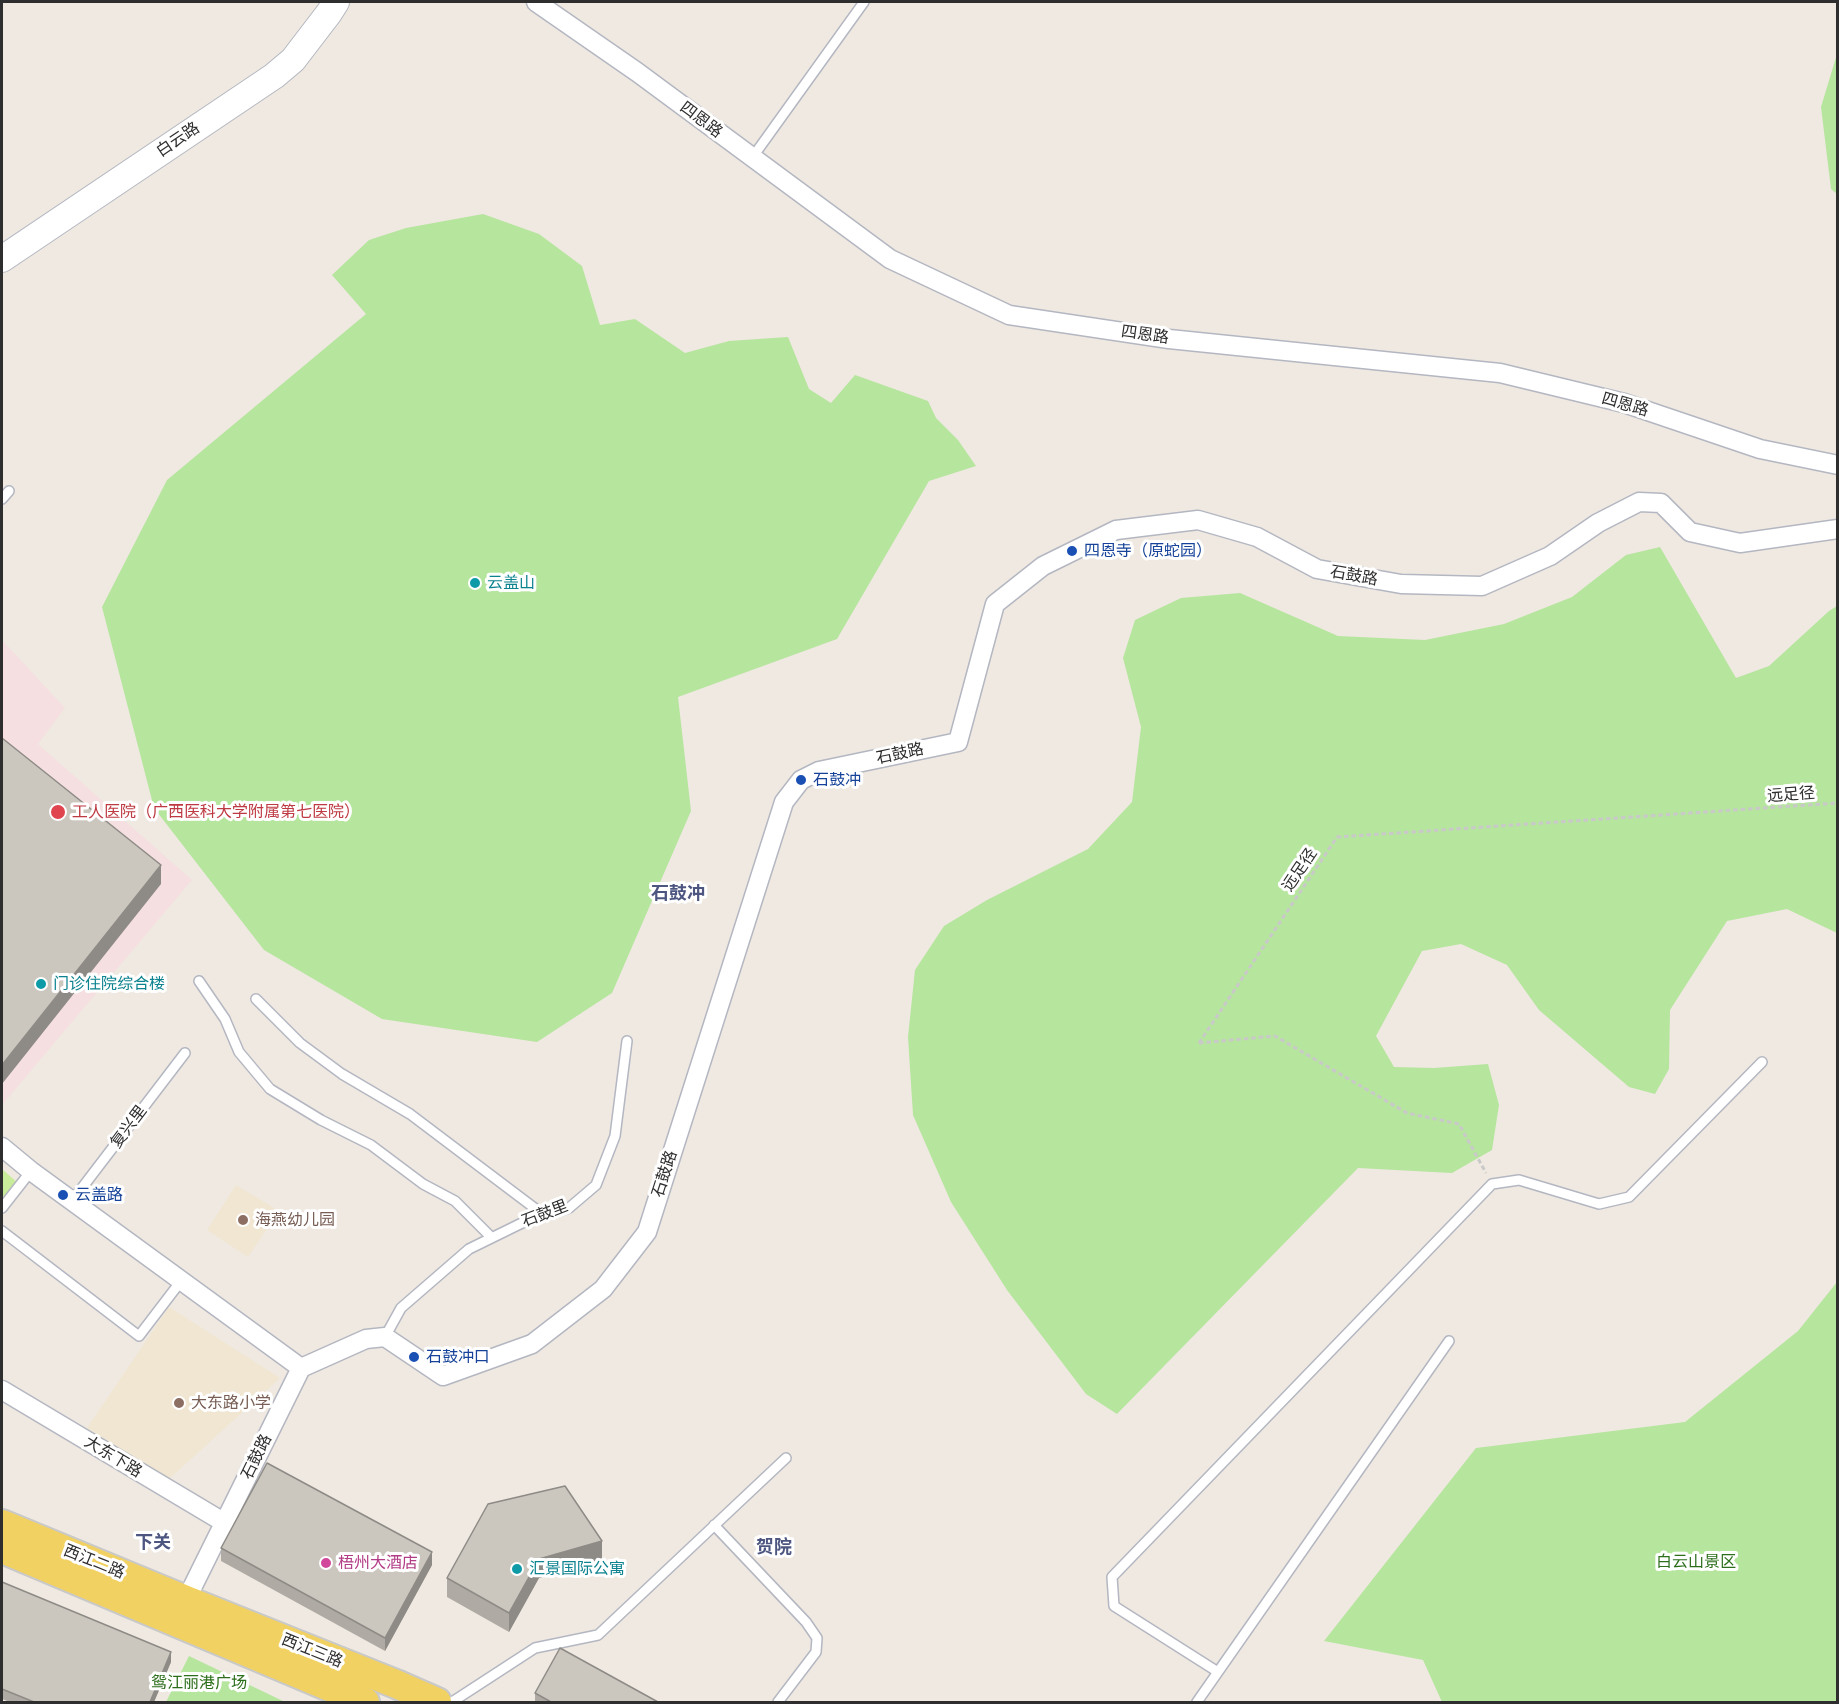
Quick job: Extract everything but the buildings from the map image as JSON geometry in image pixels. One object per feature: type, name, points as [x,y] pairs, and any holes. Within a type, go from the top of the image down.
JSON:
[{"type":"main road","name":"西江二路","points":[[2,1524],[180,1611]]},
{"type":"main road","name":"西江二路","points":[[2,1549],[180,1611]]},
{"type":"main road","name":"西江三路","points":[[180,1611],[365,1702]]},
{"type":"main road","name":"西江三路","points":[[180,1611],[396,1684],[437,1702]]},
{"type":"street","name":"白云路","points":[[2,259],[274,75],[293,60],[336,2]]},
{"type":"street","name":"四恩路","points":[[537,2],[637,72],[890,260],[1009,315],[1169,339],[1500,374],[1624,403],[1760,449],[1838,465]]},
{"type":"street","name":"石鼓路","points":[[385,1337],[442,1376],[532,1344],[603,1288],[647,1232],[783,802],[801,780],[819,771],[958,742],[995,604],[1043,566],[1116,530],[1198,520],[1257,537],[1317,569],[1401,584],[1482,586],[1550,556],[1598,523],[1639,501],[1661,503],[1690,532],[1740,543],[1838,529]]},
{"type":"street","points":[[2,1147],[31,1171],[301,1368],[366,1339],[385,1337]]},
{"type":"street","name":"石鼓路","points":[[180,1611],[301,1368]]},
{"type":"street","name":"大东下路","points":[[2,1390],[225,1523]]},
{"type":"lane","points":[[752,158],[864,2]]},
{"type":"lane","points":[[2,499],[9,491]]},
{"type":"lane","points":[[199,981],[225,1019],[239,1052],[270,1089],[321,1120],[371,1145],[423,1184],[455,1201],[491,1237]]},
{"type":"lane","points":[[256,999],[300,1043],[342,1074],[410,1114],[545,1216]]},
{"type":"lane","name":"石鼓里","points":[[385,1337],[401,1308],[469,1249],[524,1222],[569,1208],[596,1185],[615,1136],[627,1041]]},
{"type":"lane","name":"复兴里","points":[[72,1201],[185,1053]]},
{"type":"lane","points":[[1218,1672],[1114,1606],[1112,1577],[1492,1184],[1519,1180],[1599,1204],[1629,1197],[1762,1062]]},
{"type":"lane","points":[[2,1208],[31,1171]]},
{"type":"lane","points":[[2,1232],[138,1336],[181,1281]]},
{"type":"lane","points":[[1197,1702],[1449,1341]]},
{"type":"lane","points":[[452,1702],[535,1648],[598,1635],[786,1458]]},
{"type":"lane","points":[[714,1525],[806,1623],[817,1638],[816,1652],[778,1702]]},
{"type":"path","name":"远足径","points":[[1492,1184],[1459,1124],[1407,1113],[1275,1036],[1199,1043],[1337,837],[1838,803]]},
{"type":"shaded area","name":"工人医院（广西医科大学附属第七医院）","points":[[2,640],[65,708],[38,744],[192,880],[2,1105]]},
{"type":"shaded area","name":"海燕幼儿园","points":[[236,1185],[279,1211],[248,1257],[207,1230]]},
{"type":"shaded area","name":"大东路小学","points":[[169,1307],[280,1378],[168,1480],[87,1428]]},
{"type":"green space","points":[[1837,54],[1837,194],[1831,189],[1821,107]]},
{"type":"green space","points":[[483,214],[539,234],[582,266],[600,325],[635,319],[685,353],[729,341],[788,337],[809,389],[831,403],[855,375],[928,401],[936,418],[958,440],[976,466],[929,481],[837,639],[678,697],[691,811],[612,993],[537,1042],[382,1019],[264,950],[154,808],[102,607],[167,480],[366,314],[332,275],[369,240],[406,228]]},
{"type":"green space","points":[[1660,547],[1736,678],[1769,666],[1837,606],[1837,933],[1787,909],[1727,921],[1670,1010],[1669,1069],[1655,1094],[1629,1087],[1539,1010],[1507,965],[1461,944],[1422,951],[1376,1036],[1394,1067],[1434,1068],[1488,1064],[1499,1105],[1492,1150],[1452,1173],[1358,1168],[1117,1414],[1086,1394],[1007,1290],[951,1202],[913,1115],[908,1037],[915,970],[944,926],[987,900],[1088,849],[1132,802],[1141,727],[1123,658],[1135,620],[1181,598],[1240,593],[1338,636],[1425,640],[1504,624],[1572,597],[1626,555]]},
{"type":"green space","points":[[2,1169],[18,1183],[2,1203]]},
{"type":"green space","name":"白云山景区","points":[[1837,1282],[1837,1702],[1442,1702],[1423,1660],[1324,1641],[1476,1448],[1685,1422],[1798,1331]]},
{"type":"green space","name":"鸳江丽港广场","points":[[189,1656],[285,1702],[166,1702]]},
{"type":"place","name":"四恩寺（原蛇园）","points":[[1072,551]]},
{"type":"place","name":"云盖山","points":[[475,583]]},
{"type":"place","name":"石鼓冲","points":[[801,780]]},
{"type":"place","name":"工人医院（广西医科大学附属第七医院）","points":[[58,812]]},
{"type":"place","name":"门诊住院综合楼","points":[[41,984]]},
{"type":"place","name":"云盖路","points":[[63,1195]]},
{"type":"place","name":"海燕幼儿园","points":[[243,1220]]},
{"type":"place","name":"石鼓冲口","points":[[414,1357]]},
{"type":"place","name":"大东路小学","points":[[179,1403]]},
{"type":"place","name":"梧州大酒店","points":[[326,1563]]},
{"type":"place","name":"汇景国际公寓","points":[[517,1569]]},
{"type":"district","name":"石鼓冲","points":[[678,894]]},
{"type":"district","name":"下关","points":[[153,1543]]},
{"type":"district","name":"贺院","points":[[774,1548]]}]
